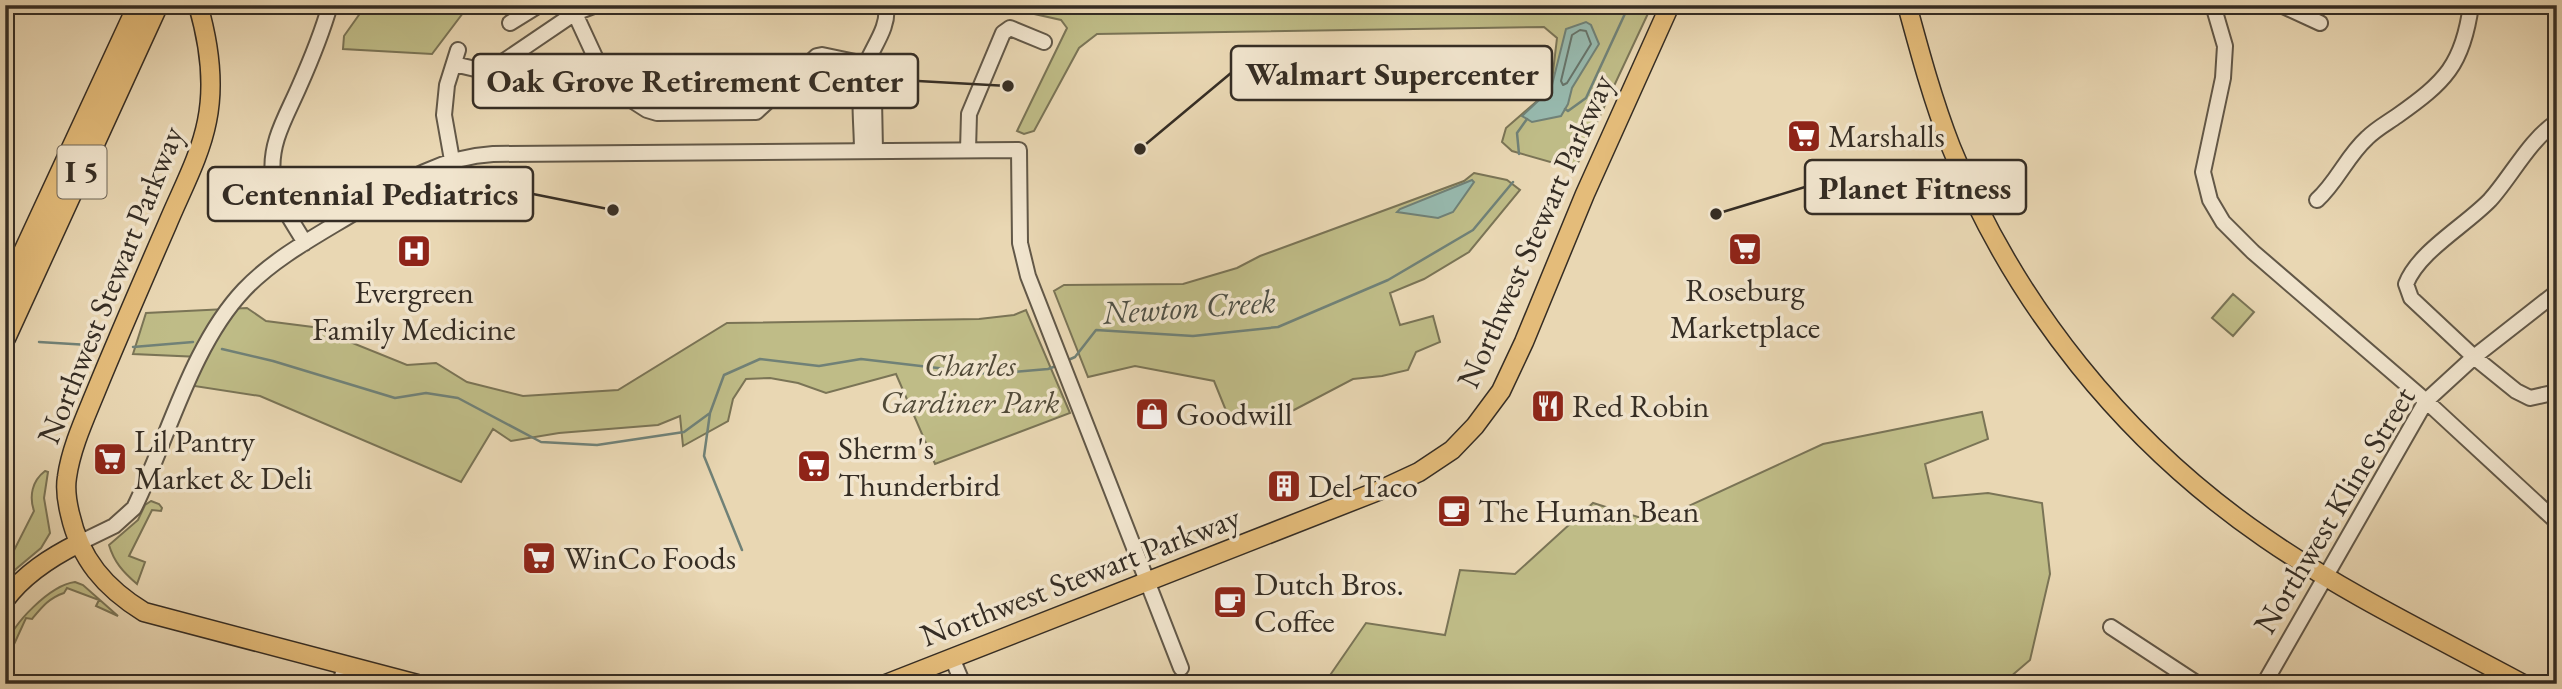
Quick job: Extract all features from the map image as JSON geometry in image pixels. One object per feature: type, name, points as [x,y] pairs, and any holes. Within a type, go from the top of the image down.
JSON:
[{"type":"highway","name":"I 5","points":[[5,294],[139,5]]},
{"type":"highway","name":"I 5","points":[[5,337],[157,5]]},
{"type":"main road","name":"Northwest Stewart Parkway","points":[[198,5],[205,27],[211,67],[207,119],[189,174],[118,335],[78,439],[67,477],[67,500],[79,543],[88,562],[108,586],[144,611],[417,684]]},
{"type":"main road","name":"Northwest Stewart Parkway","points":[[886,684],[1392,485],[1436,463],[1465,438],[1501,391],[1513,369],[1585,194],[1670,5]]},
{"type":"main road","points":[[1907,5],[1935,99],[1967,183],[1989,227],[2037,307],[2105,397],[2157,452],[2240,520],[2324,576],[2523,684]]},
{"type":"main road","points":[[5,600],[41,565],[79,543]]},
{"type":"street","points":[[305,243],[280,200],[272,176],[272,162],[278,133],[308,67],[330,5]]},
{"type":"street","points":[[510,23],[539,5]]},
{"type":"street","points":[[452,160],[444,115],[447,85],[456,57],[488,72],[573,9],[596,5]]},
{"type":"street","points":[[869,151],[874,99],[862,82],[866,64],[884,26],[886,5]]},
{"type":"street","points":[[2213,5],[2225,46],[2223,78],[2203,172],[2210,200],[2223,222],[2253,252],[2427,401],[2557,522]]},
{"type":"street","points":[[2281,5],[2320,23]]},
{"type":"street","points":[[2317,200],[2334,183],[2354,152],[2369,136],[2419,100],[2446,76],[2462,49],[2471,5]]},
{"type":"street","points":[[573,9],[608,85],[647,110],[657,113],[756,112],[817,56],[866,64]]},
{"type":"street","points":[[968,150],[969,114],[1003,33],[1010,28],[1044,42]]},
{"type":"street","points":[[2557,122],[2543,134],[2490,200],[2429,254],[2406,284],[2411,298],[2474,357],[2522,395],[2539,398],[2557,391]]},
{"type":"street","points":[[79,543],[114,526],[134,508],[207,341],[224,314],[257,278],[305,243],[410,177],[452,160],[493,154],[1019,150],[1020,243],[1028,276],[1181,668]]},
{"type":"street","name":"Northwest Kline Street","points":[[2264,684],[2427,401],[2474,357],[2557,292]]},
{"type":"street","points":[[2111,627],[2198,684]]},
{"type":"street","points":[[952,658],[963,684]]},
{"type":"street","points":[[340,684],[345,664]]},
{"type":"green space","points":[[366,5],[469,5],[432,54],[343,49],[344,36]]},
{"type":"green space","points":[[1021,5],[1652,5],[1575,169],[1512,151],[1502,142],[1506,128],[1551,89],[1557,38],[1544,27],[1097,34],[1079,48],[1034,131],[1024,134],[1017,131],[1067,28],[1061,20],[1030,13]]},
{"type":"green space","name":"Charles Gardiner Park","points":[[1474,173],[1507,180],[1520,190],[1469,252],[1424,279],[1390,293],[1400,325],[1433,316],[1440,342],[1416,352],[1408,370],[1353,379],[1294,410],[1244,426],[1229,418],[1214,381],[1135,366],[1088,377],[1054,291],[1064,285],[1183,284],[1237,268],[1260,256],[1464,181]]},
{"type":"green space","points":[[2233,294],[2254,312],[2233,336],[2212,318]]},
{"type":"green space","name":"Charles Gardiner Park","points":[[247,308],[266,321],[313,327],[407,365],[436,363],[467,382],[523,396],[618,390],[727,323],[979,319],[1014,315],[1026,310],[1070,413],[935,464],[896,374],[826,393],[798,383],[770,378],[746,379],[733,399],[728,421],[683,446],[680,416],[658,425],[559,433],[511,441],[493,429],[461,482],[260,396],[188,385],[200,357],[133,354],[146,313]]},
{"type":"green space","points":[[1982,412],[1988,439],[1925,464],[1933,498],[1988,493],[2042,503],[2050,574],[2030,660],[2002,684],[1324,684],[1366,623],[1445,635],[1460,570],[1515,574],[1593,503],[1654,522],[1823,444]]},
{"type":"green space","points":[[45,471],[48,472],[44,498],[50,533],[41,548],[5,582],[5,568],[34,511],[34,484]]},
{"type":"green space","points":[[151,501],[159,504],[161,511],[152,510],[129,556],[145,562],[137,584],[120,566],[109,545],[138,520],[145,505]]},
{"type":"green space","points":[[75,582],[83,585],[118,616],[96,606],[99,600],[67,588],[64,593],[46,603],[32,619],[26,618],[5,664],[5,651],[10,637],[24,617],[55,590]]},
{"type":"water","points":[[1586,22],[1591,25],[1599,44],[1572,88],[1568,104],[1561,116],[1532,122],[1522,116],[1551,89],[1566,29]]},
{"type":"water","points":[[1472,180],[1474,182],[1453,212],[1438,218],[1397,212],[1400,209]]},
{"type":"waterway","name":"Newton Creek","points":[[1565,109],[1568,111],[1586,98],[1629,5]]},
{"type":"waterway","name":"Newton Creek","points":[[1519,154],[1517,133],[1527,119]]},
{"type":"waterway","name":"Newton Creek","points":[[1066,361],[1075,357],[1096,330],[1193,336],[1278,327],[1388,280],[1473,230],[1513,182]]},
{"type":"waterway","name":"Newton Creek","points":[[39,342],[89,345]]},
{"type":"waterway","name":"Newton Creek","points":[[133,347],[193,342]]},
{"type":"waterway","name":"Newton Creek","points":[[222,349],[273,361],[395,398],[426,393],[458,398],[541,442],[597,445],[684,432],[710,413],[724,375],[760,359],[819,366],[861,359],[989,374],[1056,366]]},
{"type":"waterway","points":[[710,413],[704,456],[742,550]]},
{"type":"place","name":"Oak Grove Retirement Center","points":[[1008,86]]},
{"type":"place","name":"Marshalls","points":[[1804,136]]},
{"type":"place","name":"Walmart Supercenter","points":[[1140,149]]},
{"type":"place","name":"Centennial Pediatrics","points":[[613,210]]},
{"type":"place","name":"Planet Fitness","points":[[1716,214]]},
{"type":"place","name":"Roseburg Marketplace","points":[[1745,249]]},
{"type":"place","name":"Evergreen Family Medicine","points":[[414,251]]},
{"type":"place","name":"Red Robin","points":[[1548,406]]},
{"type":"place","name":"Goodwill","points":[[1152,414]]},
{"type":"place","name":"Lil Pantry Market & Deli","points":[[110,459]]},
{"type":"place","name":"Sherm's Thunderbird","points":[[814,466]]},
{"type":"place","name":"Del Taco","points":[[1284,486]]},
{"type":"place","name":"The Human Bean","points":[[1454,511]]},
{"type":"place","name":"WinCo Foods","points":[[539,558]]},
{"type":"place","name":"Dutch Bros. Coffee","points":[[1230,602]]}]
